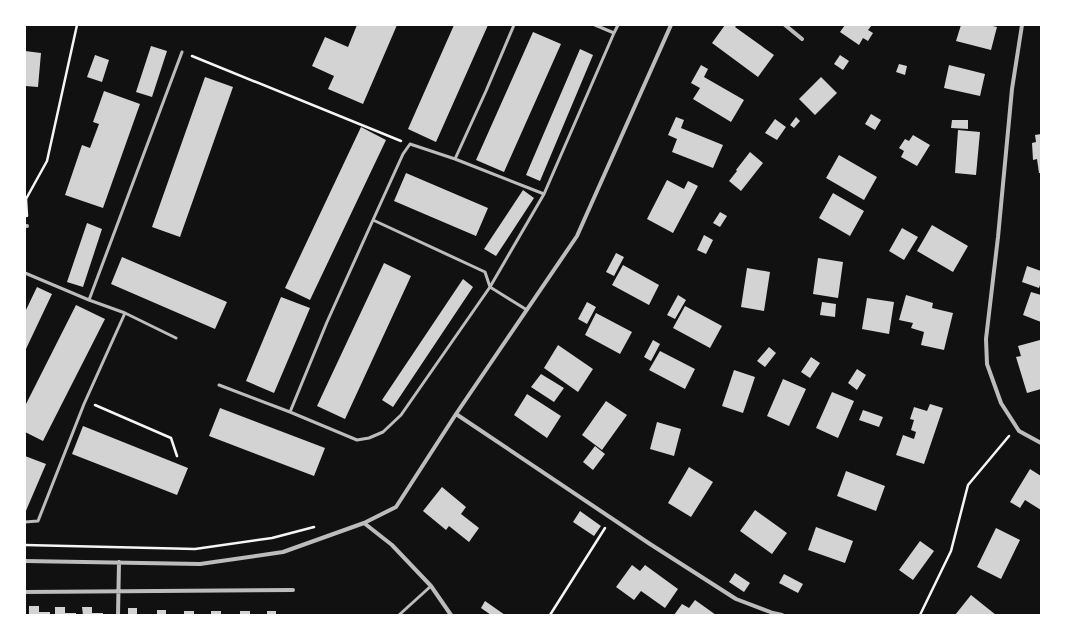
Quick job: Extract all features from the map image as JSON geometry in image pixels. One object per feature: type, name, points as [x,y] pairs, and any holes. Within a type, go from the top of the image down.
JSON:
[{"type":"street","points":[[25,561],[200,564],[282,552],[364,523],[396,506],[456,414],[577,236],[671,25]]},
{"type":"street","points":[[785,25],[802,39]]},
{"type":"street","points":[[1022,25],[1012,89],[986,339],[987,364],[1001,403],[1019,431],[1041,443]]},
{"type":"street","points":[[456,414],[611,518],[736,599],[782,615]]},
{"type":"street","points":[[364,523],[392,545],[431,586],[452,615]]},
{"type":"street","points":[[118,615],[119,562]]},
{"type":"street","points":[[25,592],[293,590]]},
{"type":"lane","points":[[455,159],[486,92],[514,25]]},
{"type":"lane","points":[[595,25],[614,33]]},
{"type":"lane","points":[[219,385],[290,412],[357,440],[370,438],[383,432],[401,415],[490,287],[544,194],[618,25]]},
{"type":"lane","points":[[89,300],[182,52]]},
{"type":"lane","points":[[290,412],[327,322],[403,154],[410,144],[455,159],[544,194]]},
{"type":"lane","points":[[373,220],[485,272],[490,287],[527,310]]},
{"type":"lane","points":[[25,273],[125,314],[176,338]]},
{"type":"lane","points":[[25,522],[38,521],[85,401],[125,314]]},
{"type":"lane","points":[[399,615],[431,586]]},
{"type":"path","points":[[26,226],[26,199],[47,161],[77,25]]},
{"type":"path","points":[[182,52],[410,144]]},
{"type":"path","points":[[85,401],[171,438],[177,456]]},
{"type":"path","points":[[920,615],[951,551],[968,485],[1017,426]]},
{"type":"path","points":[[550,615],[611,518]]},
{"type":"path","points":[[25,545],[195,549],[272,538],[316,527]]},
{"type":"building","points":[[357,25],[397,25],[363,104],[328,89],[334,76],[312,66],[325,37],[348,47]]},
{"type":"building","points":[[454,25],[488,25],[436,142],[408,129]]},
{"type":"building","points":[[725,25],[737,25],[735,27],[774,55],[758,77],[712,43]]},
{"type":"building","points":[[845,25],[872,25],[868,30],[873,33],[868,41],[863,38],[859,45],[840,32]]},
{"type":"building","points":[[961,25],[988,25],[997,27],[991,50],[956,41]]},
{"type":"building","points":[[533,32],[561,44],[504,172],[476,160]]},
{"type":"building","points":[[151,46],[167,51],[152,97],[136,92]]},
{"type":"building","points":[[580,49],[593,55],[540,181],[526,175]]},
{"type":"building","points":[[25,51],[41,53],[38,87],[25,86]]},
{"type":"building","points":[[95,55],[109,60],[102,82],[87,77]]},
{"type":"building","points":[[840,55],[849,61],[843,70],[834,64]]},
{"type":"building","points":[[899,64],[907,66],[905,75],[896,72]]},
{"type":"building","points":[[701,65],[708,69],[704,77],[744,100],[731,122],[693,99],[700,88],[691,83]]},
{"type":"building","points":[[949,65],[985,74],[980,96],[944,88]]},
{"type":"building","points":[[205,77],[233,87],[180,237],[152,227]]},
{"type":"building","points":[[821,77],[837,93],[815,115],[799,99]]},
{"type":"building","points":[[104,91],[140,104],[103,208],[65,195],[82,145],[90,148],[99,124],[93,122]]},
{"type":"building","points":[[871,114],[881,120],[875,130],[865,124]]},
{"type":"building","points":[[676,117],[684,120],[681,128],[723,145],[713,168],[672,152],[677,139],[668,135]]},
{"type":"building","points":[[796,117],[800,121],[794,128],[790,125]]},
{"type":"building","points":[[775,119],[786,127],[777,140],[765,133]]},
{"type":"building","points":[[952,120],[968,120],[968,129],[951,128]]},
{"type":"building","points":[[361,127],[386,140],[310,300],[285,288]]},
{"type":"building","points":[[958,130],[980,132],[976,175],[955,173]]},
{"type":"building","points":[[1041,134],[1041,173],[1039,173],[1037,159],[1033,160],[1032,143],[1036,142],[1035,135]]},
{"type":"building","points":[[913,135],[930,145],[917,166],[901,157],[904,151],[899,148],[905,139],[909,141]]},
{"type":"building","points":[[750,152],[763,163],[741,191],[729,181]]},
{"type":"building","points":[[839,155],[877,177],[864,200],[826,178]]},
{"type":"building","points":[[406,173],[488,208],[476,236],[394,201]]},
{"type":"building","points":[[667,180],[684,189],[688,181],[698,186],[673,233],[647,219]]},
{"type":"building","points":[[523,190],[534,198],[496,256],[484,249]]},
{"type":"building","points":[[833,193],[864,211],[850,236],[819,218]]},
{"type":"building","points":[[720,212],[727,216],[720,227],[713,223]]},
{"type":"building","points":[[87,223],[102,229],[83,287],[67,282]]},
{"type":"building","points":[[932,225],[968,246],[953,272],[917,251]]},
{"type":"building","points":[[902,228],[918,237],[904,260],[889,251]]},
{"type":"building","points":[[704,235],[713,240],[706,254],[697,250]]},
{"type":"building","points":[[616,253],[624,257],[614,276],[606,272]]},
{"type":"building","points":[[122,257],[227,302],[215,329],[111,284]]},
{"type":"building","points":[[818,258],[843,262],[838,298],[813,294]]},
{"type":"building","points":[[384,263],[411,276],[345,419],[317,406]]},
{"type":"building","points":[[623,265],[659,285],[649,305],[612,285]]},
{"type":"building","points":[[1027,266],[1041,271],[1041,282],[1039,288],[1022,282]]},
{"type":"building","points":[[747,268],[770,272],[764,311],[741,307]]},
{"type":"building","points":[[463,279],[473,287],[393,407],[382,400]]},
{"type":"building","points":[[37,287],[52,294],[25,351],[25,312]]},
{"type":"building","points":[[1031,292],[1041,295],[1041,322],[1023,315]]},
{"type":"building","points":[[678,295],[686,300],[675,319],[667,315]]},
{"type":"building","points":[[906,295],[933,303],[932,308],[953,313],[944,350],[921,345],[924,332],[911,328],[913,323],[899,320]]},
{"type":"building","points":[[281,297],[310,308],[274,393],[246,381]]},
{"type":"building","points":[[867,298],[894,302],[889,334],[862,329]]},
{"type":"building","points":[[587,302],[596,307],[587,324],[578,319]]},
{"type":"building","points":[[822,302],[836,304],[835,317],[820,315]]},
{"type":"building","points":[[76,305],[105,319],[43,441],[25,432],[25,406]]},
{"type":"building","points":[[685,306],[722,326],[710,348],[673,328]]},
{"type":"building","points":[[596,313],[632,332],[620,354],[585,335]]},
{"type":"building","points":[[653,340],[660,344],[651,361],[644,357]]},
{"type":"building","points":[[1040,340],[1041,389],[1027,393],[1016,357],[1021,356],[1018,346]]},
{"type":"building","points":[[558,345],[593,369],[578,392],[544,368]]},
{"type":"building","points":[[769,347],[776,353],[765,367],[757,361]]},
{"type":"building","points":[[660,351],[695,369],[685,389],[649,370]]},
{"type":"building","points":[[811,357],[820,363],[810,378],[801,372]]},
{"type":"building","points":[[857,369],[866,375],[857,390],[848,383]]},
{"type":"building","points":[[734,370],[755,377],[743,413],[722,406]]},
{"type":"building","points":[[541,374],[564,388],[554,402],[531,387]]},
{"type":"building","points":[[783,379],[806,389],[789,426],[767,416]]},
{"type":"building","points":[[832,392],[854,401],[838,438],[816,428]]},
{"type":"building","points":[[527,394],[561,416],[547,438],[514,415]]},
{"type":"building","points":[[606,401],[627,415],[602,450],[582,435]]},
{"type":"building","points":[[930,404],[943,408],[924,464],[896,455],[903,435],[914,439],[916,432],[911,430],[914,420],[910,419],[914,407],[927,411]]},
{"type":"building","points":[[220,408],[325,448],[314,476],[209,436]]},
{"type":"building","points":[[863,410],[883,417],[879,427],[859,420]]},
{"type":"building","points":[[657,422],[681,429],[674,456],[650,449]]},
{"type":"building","points":[[83,426],[188,468],[177,495],[72,454]]},
{"type":"building","points":[[595,446],[605,454],[593,470],[583,462]]},
{"type":"building","points":[[25,456],[46,464],[25,513]]},
{"type":"building","points":[[689,467],[713,482],[691,517],[668,503]]},
{"type":"building","points":[[1030,469],[1041,476],[1041,510],[1025,500],[1020,508],[1010,502]]},
{"type":"building","points":[[846,471],[885,486],[876,511],[837,496]]},
{"type":"building","points":[[442,487],[466,507],[461,514],[479,528],[469,542],[449,526],[446,530],[423,511]]},
{"type":"building","points":[[755,510],[787,533],[772,554],[740,531]]},
{"type":"building","points":[[580,511],[601,526],[594,536],[573,522]]},
{"type":"building","points":[[816,527],[853,541],[845,563],[808,550]]},
{"type":"building","points":[[996,528],[1020,540],[1001,579],[977,567]]},
{"type":"building","points":[[920,541],[934,551],[913,580],[899,570]]},
{"type":"building","points":[[632,565],[640,571],[645,565],[678,589],[665,608],[641,591],[634,600],[616,587]]},
{"type":"building","points":[[735,573],[750,583],[744,592],[729,582]]},
{"type":"building","points":[[784,574],[803,584],[798,593],[779,583]]},
{"type":"building","points":[[971,595],[996,615],[955,615]]},
{"type":"building","points":[[695,600],[716,615],[674,615],[682,604],[689,608]]},
{"type":"building","points":[[485,601],[505,615],[491,615],[481,608]]},
{"type":"building","points":[[29,606],[39,606],[39,612],[50,612],[50,615],[29,615]]},
{"type":"building","points":[[55,607],[65,607],[65,613],[76,613],[76,615],[55,615]]},
{"type":"building","points":[[82,607],[92,607],[92,613],[103,613],[103,615],[83,615]]},
{"type":"building","points":[[128,608],[137,608],[137,615],[128,615]]},
{"type":"building","points":[[157,610],[166,610],[166,615],[157,615]]},
{"type":"building","points":[[184,611],[194,611],[194,615],[184,615]]},
{"type":"building","points":[[211,611],[221,611],[221,615],[211,615]]},
{"type":"building","points":[[240,611],[250,611],[250,615],[240,615]]},
{"type":"building","points":[[267,611],[276,611],[276,615],[267,615]]}]
